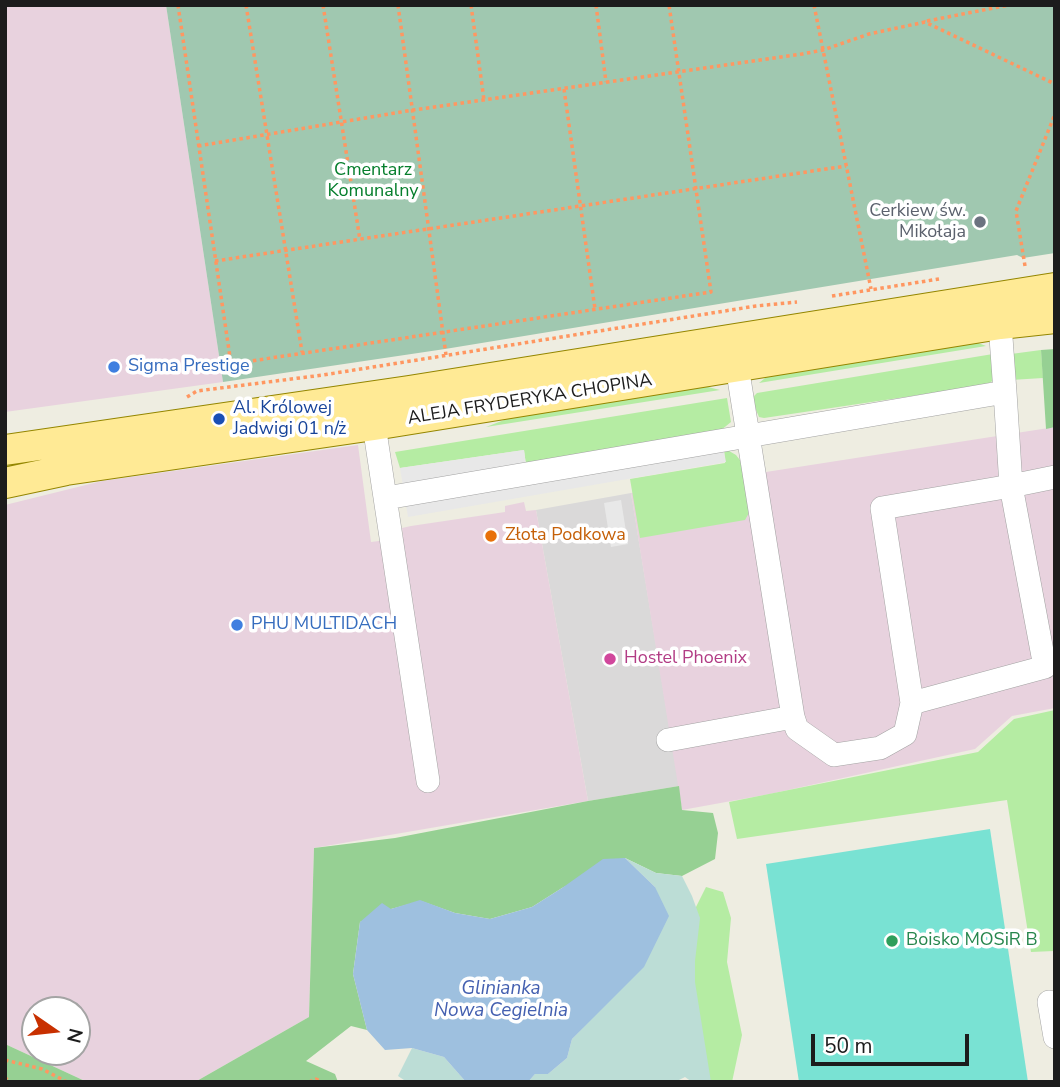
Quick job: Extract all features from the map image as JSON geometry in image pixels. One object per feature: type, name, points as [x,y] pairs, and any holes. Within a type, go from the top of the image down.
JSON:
[{"type":"main road","name":"ALEJA FRYDERYKA CHOPINA","points":[[5,450],[423,389],[1055,288]]},
{"type":"main road","name":"ALEJA FRYDERYKA CHOPINA","points":[[5,483],[66,470],[374,425],[1000,324],[1055,318]]},
{"type":"lane","points":[[912,703],[1050,666],[1011,486],[1000,324]]},
{"type":"lane","points":[[737,366],[793,717],[797,729],[834,755],[880,748],[905,734],[912,703],[882,508],[1055,477]]},
{"type":"lane","points":[[386,498],[1005,392]]},
{"type":"lane","points":[[374,425],[428,781]]},
{"type":"lane","points":[[668,740],[793,717]]},
{"type":"lane","points":[[1049,1002],[1055,1037]]},
{"type":"path","points":[[178,5],[231,364],[712,292],[669,5]]},
{"type":"path","points":[[246,5],[302,352]]},
{"type":"path","points":[[323,5],[360,240]]},
{"type":"path","points":[[398,5],[446,355]]},
{"type":"path","points":[[471,5],[485,100]]},
{"type":"path","points":[[596,5],[606,82]]},
{"type":"path","points":[[814,5],[870,289]]},
{"type":"path","points":[[198,146],[413,110],[823,50],[862,36],[1009,5]]},
{"type":"path","points":[[925,22],[1055,84]]},
{"type":"path","points":[[564,88],[595,309]]},
{"type":"path","points":[[1035,264],[1025,266],[1016,211],[1055,114]]},
{"type":"path","points":[[215,261],[846,166]]},
{"type":"path","points":[[829,296],[948,277]]},
{"type":"path","points":[[185,398],[197,391],[323,375],[802,301]]},
{"type":"path","points":[[5,1060],[42,1069],[67,1082]]},
{"type":"path","points":[[5,1077],[9,1082]]},
{"type":"path","points":[[309,1082],[316,1079],[322,1082]]},
{"type":"shaded area","points":[[5,5],[166,5],[223,382],[5,412]]},
{"type":"shaded area","points":[[1055,427],[1055,708],[1012,716],[975,749],[770,794],[682,810],[631,493]]},
{"type":"shaded area","points":[[720,431],[726,462],[408,517],[400,468],[524,450],[526,465]]},
{"type":"shaded area","points":[[358,445],[371,542],[403,538],[402,528],[505,512],[505,506],[524,502],[526,511],[536,510],[588,801],[314,848],[309,1017],[195,1082],[87,1082],[52,1066],[91,1066],[91,996],[21,996],[21,1051],[5,1044],[5,505],[102,481]]},
{"type":"shaded area","points":[[631,493],[679,786],[588,801],[536,510]]},
{"type":"shaded area","points":[[621,500],[628,544],[611,547],[604,503]]},
{"type":"shaded area","name":"Boisko MOSiR B","points":[[990,829],[1028,1082],[799,1082],[766,864]]},
{"type":"shaded area","points":[[625,858],[656,873],[682,876],[692,896],[700,918],[695,982],[711,1082],[692,1082],[685,1077],[675,1082],[528,1082],[535,1074],[548,1074],[567,1058],[572,1039],[599,1011],[655,887]]},
{"type":"shaded area","points":[[412,1048],[444,1057],[466,1082],[407,1082],[398,1076]]},
{"type":"green space","name":"Cmentarz Komunalny","points":[[166,5],[1055,5],[1055,253],[1023,258],[1017,255],[445,349],[223,382]]},
{"type":"green space","points":[[973,341],[986,346],[759,383],[770,374]]},
{"type":"green space","points":[[1055,349],[1055,427],[1046,429],[1041,350]]},
{"type":"green space","points":[[1041,350],[1043,378],[1011,380],[1011,354]]},
{"type":"green space","points":[[993,354],[994,380],[986,385],[764,418],[759,417],[754,405],[754,396],[757,393]]},
{"type":"green space","points":[[704,386],[720,390],[486,427],[517,415]]},
{"type":"green space","points":[[727,398],[731,422],[720,431],[526,465],[524,450],[400,468],[395,452]]},
{"type":"green space","points":[[724,448],[736,455],[743,464],[750,511],[745,520],[640,538],[630,479],[725,463]]},
{"type":"green space","points":[[1055,710],[1055,954],[1054,951],[1031,952],[1007,800],[737,839],[729,802],[978,752],[1014,719]]},
{"type":"green space","points":[[679,786],[682,810],[713,813],[718,833],[715,859],[682,876],[656,873],[625,858],[562,888],[532,907],[490,919],[455,913],[421,901],[391,909],[360,922],[353,974],[367,1030],[351,1026],[306,1061],[335,1074],[338,1082],[195,1082],[309,1017],[314,848],[395,838]]},
{"type":"green space","points":[[706,887],[723,892],[731,918],[727,962],[742,1035],[732,1082],[700,1082],[689,963],[696,907]]},
{"type":"green space","points":[[5,1044],[21,1051],[21,1066],[52,1066],[87,1082],[5,1082]]},
{"type":"water","name":"Glinianka Nowa Cegielnia","points":[[625,858],[655,887],[669,916],[644,967],[572,1039],[567,1058],[548,1074],[535,1074],[528,1082],[466,1082],[444,1057],[412,1048],[385,1050],[367,1030],[353,974],[360,922],[382,903],[391,909],[420,900],[455,913],[490,919],[532,907],[603,859]]},
{"type":"place","name":"Cerkiew św. Mikołaja","points":[[980,222]]},
{"type":"place","name":"Sigma Prestige","points":[[114,367]]},
{"type":"place","name":"Al. Królowej Jadwigi 01 n/ż","points":[[219,419]]},
{"type":"place","name":"Złota Podkowa","points":[[491,536]]},
{"type":"place","name":"PHU MULTIDACH","points":[[237,625]]},
{"type":"place","name":"Hostel Phoenix","points":[[610,659]]},
{"type":"place","name":"Boisko MOSiR B","points":[[892,941]]}]
